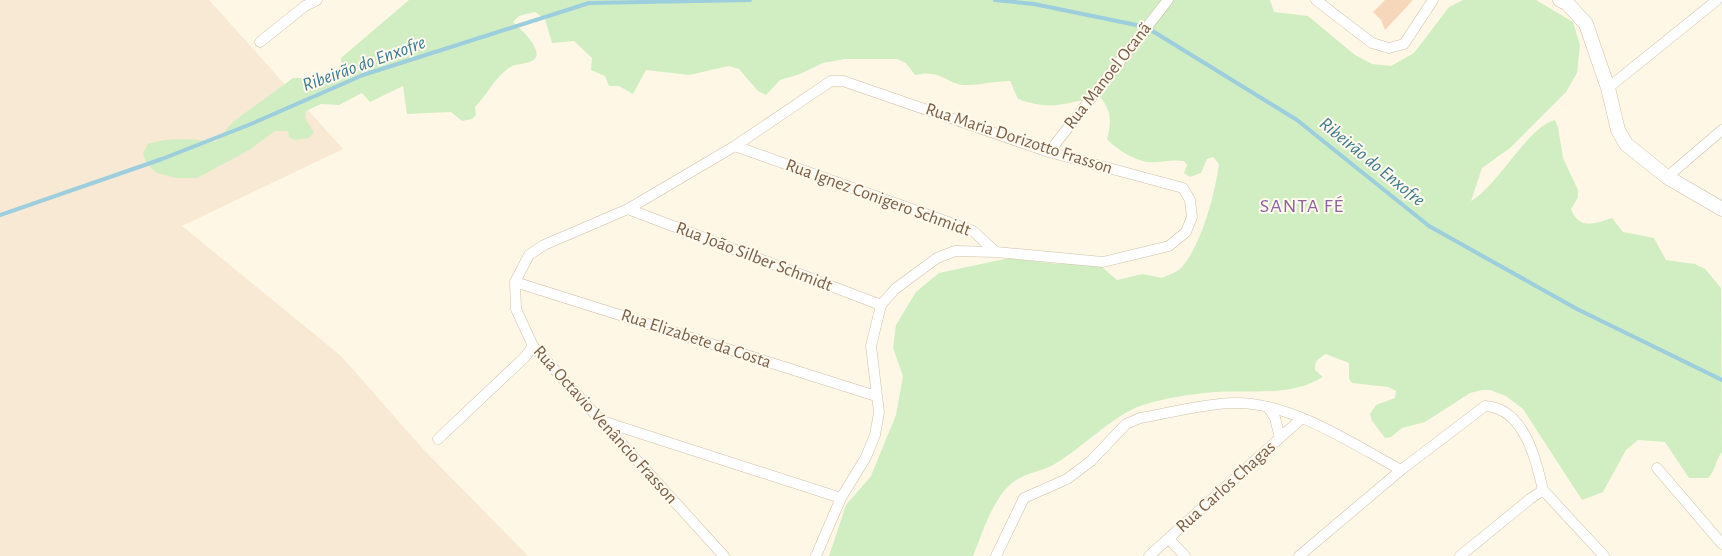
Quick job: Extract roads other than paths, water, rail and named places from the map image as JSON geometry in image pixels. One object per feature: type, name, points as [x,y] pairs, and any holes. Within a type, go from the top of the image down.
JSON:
[{"type":"street","points":[[260,42],[306,6],[317,0]]},
{"type":"street","name":"Rua Manoel Ocanã","points":[[1049,152],[1168,0]]},
{"type":"street","points":[[1316,0],[1372,43],[1389,48],[1404,44],[1434,0]]},
{"type":"street","points":[[1608,88],[1717,0]]},
{"type":"street","points":[[1566,1],[1586,24],[1608,88],[1618,130],[1626,144],[1667,176],[1722,209]]},
{"type":"street","name":"Rua Octavio Venâncio Frasson","points":[[724,556],[533,346],[516,309],[515,282],[529,255],[544,245],[628,209],[735,146],[830,81],[843,81]]},
{"type":"street","name":"Rua Maria Dorizotto Frasson","points":[[843,81],[1049,152],[1183,188],[1190,200],[1192,217],[1186,232],[1169,246],[1102,262],[996,252]]},
{"type":"street","points":[[1667,176],[1722,130]]},
{"type":"street","name":"Rua Ignez Conigero Schmidt","points":[[735,146],[973,231],[996,252]]},
{"type":"street","name":"Rua João Silber Schmidt","points":[[628,209],[881,305]]},
{"type":"street","points":[[816,556],[841,498],[866,457],[875,435],[879,412],[871,346],[881,305],[895,289],[916,272],[945,254],[955,251],[996,252]]},
{"type":"street","name":"Rua Elizabete da Costa","points":[[515,282],[876,396]]},
{"type":"street","points":[[438,439],[525,357],[533,346]]},
{"type":"street","points":[[996,556],[1024,498],[1067,479],[1091,461],[1126,424],[1140,418],[1233,402],[1253,403],[1302,418],[1401,470]]},
{"type":"street","points":[[1299,556],[1401,470],[1485,406],[1495,406],[1510,415],[1526,436],[1538,466],[1543,490],[1604,556]]},
{"type":"street","points":[[1268,408],[1275,418],[1280,438]]},
{"type":"street","name":"Rua Carlos Chagas","points":[[1149,556],[1302,418]]},
{"type":"street","points":[[601,421],[841,498]]},
{"type":"street","points":[[1657,468],[1722,544]]},
{"type":"street","points":[[1460,556],[1543,490]]},
{"type":"street","points":[[1169,539],[1185,556]]},
{"type":"waterway","name":"Ribeirão do Enxofre","points":[[0,215],[162,159],[251,124],[363,75],[589,3],[750,0]]},
{"type":"waterway","name":"Ribeirão do Enxofre","points":[[995,0],[1034,4],[1146,27],[1297,120],[1429,226],[1577,309],[1722,380]]},
{"type":"district","name":"SANTA FÉ","points":[[1302,206]]}]
